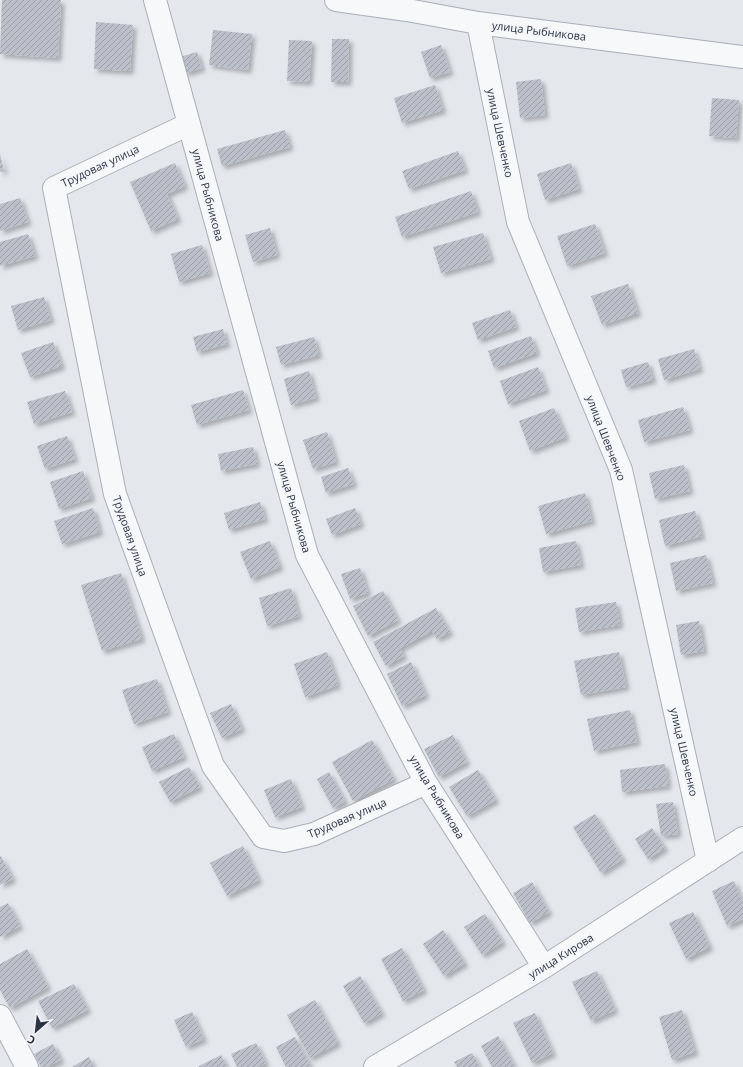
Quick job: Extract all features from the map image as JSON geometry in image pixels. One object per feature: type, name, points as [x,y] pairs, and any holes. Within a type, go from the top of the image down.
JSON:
[{"type":"street","name":"улица Рыбникова","points":[[155,0],[307,555],[426,783],[544,967]]},
{"type":"street","name":"улица Рыбникова","points":[[336,0],[407,10],[478,23],[743,57]]},
{"type":"street","name":"улица Шевченко","points":[[478,23],[518,222],[621,470],[708,861]]},
{"type":"street","name":"Трудовая улица","points":[[189,124],[54,188],[115,494],[207,752],[213,766],[262,837],[284,841],[314,834],[426,783]]},
{"type":"street","name":"улица Кирова","points":[[375,1067],[544,967],[743,838]]},
{"type":"street","points":[[0,1016],[27,1067]]},
{"type":"building","points":[[2,0],[61,0],[58,58],[0,54]]},
{"type":"building","points":[[96,22],[133,25],[130,71],[94,69]]},
{"type":"building","points":[[213,30],[252,34],[248,70],[209,65]]},
{"type":"building","points":[[332,39],[349,39],[348,82],[331,82]]},
{"type":"building","points":[[289,40],[312,41],[309,82],[287,81]]},
{"type":"building","points":[[441,45],[450,72],[430,78],[421,52]]},
{"type":"building","points":[[197,52],[202,68],[185,73],[180,57]]},
{"type":"building","points":[[541,79],[545,115],[520,118],[516,82]]},
{"type":"building","points":[[435,85],[443,110],[402,123],[394,98]]},
{"type":"building","points":[[712,98],[739,100],[736,138],[709,136]]},
{"type":"building","points":[[285,130],[290,147],[222,166],[217,149]]},
{"type":"building","points":[[458,151],[465,170],[409,189],[402,171]]},
{"type":"building","points":[[0,154],[4,171],[0,172]]},
{"type":"building","points":[[175,163],[185,186],[167,194],[178,219],[151,231],[130,182]]},
{"type":"building","points":[[571,163],[579,189],[545,200],[537,174]]},
{"type":"building","points":[[471,191],[478,212],[402,237],[395,217]]},
{"type":"building","points":[[20,198],[28,222],[0,231],[0,204]]},
{"type":"building","points":[[595,224],[605,253],[567,266],[557,236]]},
{"type":"building","points":[[270,228],[277,255],[253,262],[245,235]]},
{"type":"building","points":[[483,233],[491,259],[441,273],[433,247]]},
{"type":"building","points":[[28,234],[35,256],[0,266],[0,242]]},
{"type":"building","points":[[202,245],[210,273],[179,282],[171,254]]},
{"type":"building","points":[[628,284],[638,313],[602,325],[591,296]]},
{"type":"building","points":[[44,297],[51,320],[18,330],[11,306]]},
{"type":"building","points":[[510,310],[516,327],[478,340],[472,323]]},
{"type":"building","points":[[223,329],[227,344],[197,352],[193,337]]},
{"type":"building","points":[[531,336],[537,353],[494,368],[488,351]]},
{"type":"building","points":[[314,337],[319,355],[281,365],[276,347]]},
{"type":"building","points":[[53,342],[62,366],[30,377],[21,353]]},
{"type":"building","points":[[694,349],[700,369],[664,380],[658,359]]},
{"type":"building","points":[[648,362],[653,380],[626,387],[621,370]]},
{"type":"building","points":[[538,367],[546,390],[508,404],[500,381]]},
{"type":"building","points":[[309,371],[316,398],[291,405],[284,379]]},
{"type":"building","points":[[243,390],[249,410],[197,425],[191,405]]},
{"type":"building","points":[[65,391],[72,412],[34,424],[27,402]]},
{"type":"building","points":[[683,407],[690,430],[644,442],[638,420]]},
{"type":"building","points":[[554,408],[566,437],[530,451],[519,421]]},
{"type":"building","points":[[327,432],[336,462],[313,469],[303,440]]},
{"type":"building","points":[[67,436],[75,459],[45,469],[37,446]]},
{"type":"building","points":[[253,447],[257,464],[221,471],[218,454]]},
{"type":"building","points":[[684,465],[690,491],[655,499],[649,473]]},
{"type":"building","points":[[348,468],[354,484],[326,493],[321,477]]},
{"type":"building","points":[[83,471],[92,498],[59,509],[50,482]]},
{"type":"building","points":[[585,493],[592,521],[546,534],[538,506]]},
{"type":"building","points":[[260,502],[265,519],[229,530],[224,513]]},
{"type":"building","points":[[93,508],[100,532],[62,544],[54,521]]},
{"type":"building","points":[[355,508],[361,524],[332,535],[326,519]]},
{"type":"building","points":[[695,511],[702,536],[665,546],[659,520]]},
{"type":"building","points":[[270,541],[280,567],[251,579],[240,552]]},
{"type":"building","points":[[576,541],[581,565],[543,572],[539,548]]},
{"type":"building","points":[[706,555],[713,583],[676,591],[670,563]]},
{"type":"building","points":[[360,568],[368,593],[350,599],[341,574]]},
{"type":"building","points":[[121,573],[142,639],[102,651],[81,585]]},
{"type":"building","points":[[291,588],[299,616],[267,626],[259,598]]},
{"type":"building","points":[[383,591],[398,620],[368,636],[353,606]]},
{"type":"building","points":[[616,602],[620,625],[579,632],[575,608]]},
{"type":"building","points":[[436,608],[450,632],[437,639],[432,631],[400,648],[404,656],[386,666],[373,642]]},
{"type":"building","points":[[699,621],[704,651],[681,655],[676,625]]},
{"type":"building","points":[[327,652],[338,685],[305,697],[294,664]]},
{"type":"building","points":[[619,652],[626,687],[581,695],[574,661]]},
{"type":"building","points":[[411,662],[426,695],[402,706],[387,674]]},
{"type":"building","points":[[157,679],[168,712],[134,724],[122,690]]},
{"type":"building","points":[[231,704],[242,729],[222,738],[210,713]]},
{"type":"building","points":[[630,710],[637,742],[594,751],[587,719]]},
{"type":"building","points":[[174,734],[184,757],[152,771],[142,747]]},
{"type":"building","points":[[453,735],[467,762],[439,777],[424,749]]},
{"type":"building","points":[[372,740],[394,779],[353,801],[332,762]]},
{"type":"building","points":[[665,764],[668,786],[622,792],[620,770]]},
{"type":"building","points":[[189,767],[200,787],[170,802],[159,782]]},
{"type":"building","points":[[478,770],[496,800],[467,816],[449,787]]},
{"type":"building","points":[[329,772],[345,801],[333,808],[317,779]]},
{"type":"building","points":[[291,779],[302,807],[275,817],[264,790]]},
{"type":"building","points":[[673,802],[678,834],[661,836],[656,804]]},
{"type":"building","points":[[595,814],[623,859],[601,873],[573,827]]},
{"type":"building","points":[[652,828],[665,848],[648,859],[635,839]]},
{"type":"building","points":[[243,846],[259,880],[227,896],[210,863]]},
{"type":"building","points":[[1,856],[13,879],[0,885],[0,857]]},
{"type":"building","points":[[734,881],[743,903],[743,919],[727,926],[712,891]]},
{"type":"building","points":[[532,882],[549,912],[530,923],[513,893]]},
{"type":"building","points":[[8,903],[20,926],[0,937],[0,907]]},
{"type":"building","points":[[693,912],[710,947],[686,959],[669,923]]},
{"type":"building","points":[[485,914],[503,942],[482,955],[464,927]]},
{"type":"building","points":[[443,930],[465,963],[444,976],[423,944]]},
{"type":"building","points":[[402,948],[424,990],[403,1001],[381,959]]},
{"type":"building","points":[[27,949],[48,987],[10,1008],[0,990],[0,964]]},
{"type":"building","points":[[597,971],[615,1010],[591,1021],[572,982]]},
{"type":"building","points":[[360,976],[382,1013],[364,1023],[343,986]]},
{"type":"building","points":[[74,984],[88,1010],[52,1028],[38,1001]]},
{"type":"building","points":[[315,1000],[338,1043],[310,1058],[287,1015]]},
{"type":"building","points":[[682,1010],[695,1052],[672,1060],[659,1017]]},
{"type":"building","points":[[192,1012],[204,1039],[186,1047],[174,1020]]},
{"type":"building","points":[[535,1013],[553,1053],[532,1063],[513,1023]]},
{"type":"building","points":[[498,1036],[515,1067],[492,1067],[481,1046]]},
{"type":"building","points":[[295,1037],[311,1067],[286,1067],[276,1047]]},
{"type":"building","points":[[256,1043],[266,1063],[259,1067],[237,1067],[231,1054]]},
{"type":"building","points":[[53,1044],[61,1060],[47,1067],[41,1067],[34,1054]]},
{"type":"building","points":[[472,1053],[480,1067],[457,1067],[454,1062]]},
{"type":"building","points":[[221,1055],[227,1067],[199,1067],[199,1066]]},
{"type":"building","points":[[89,1057],[94,1067],[72,1067]]}]
